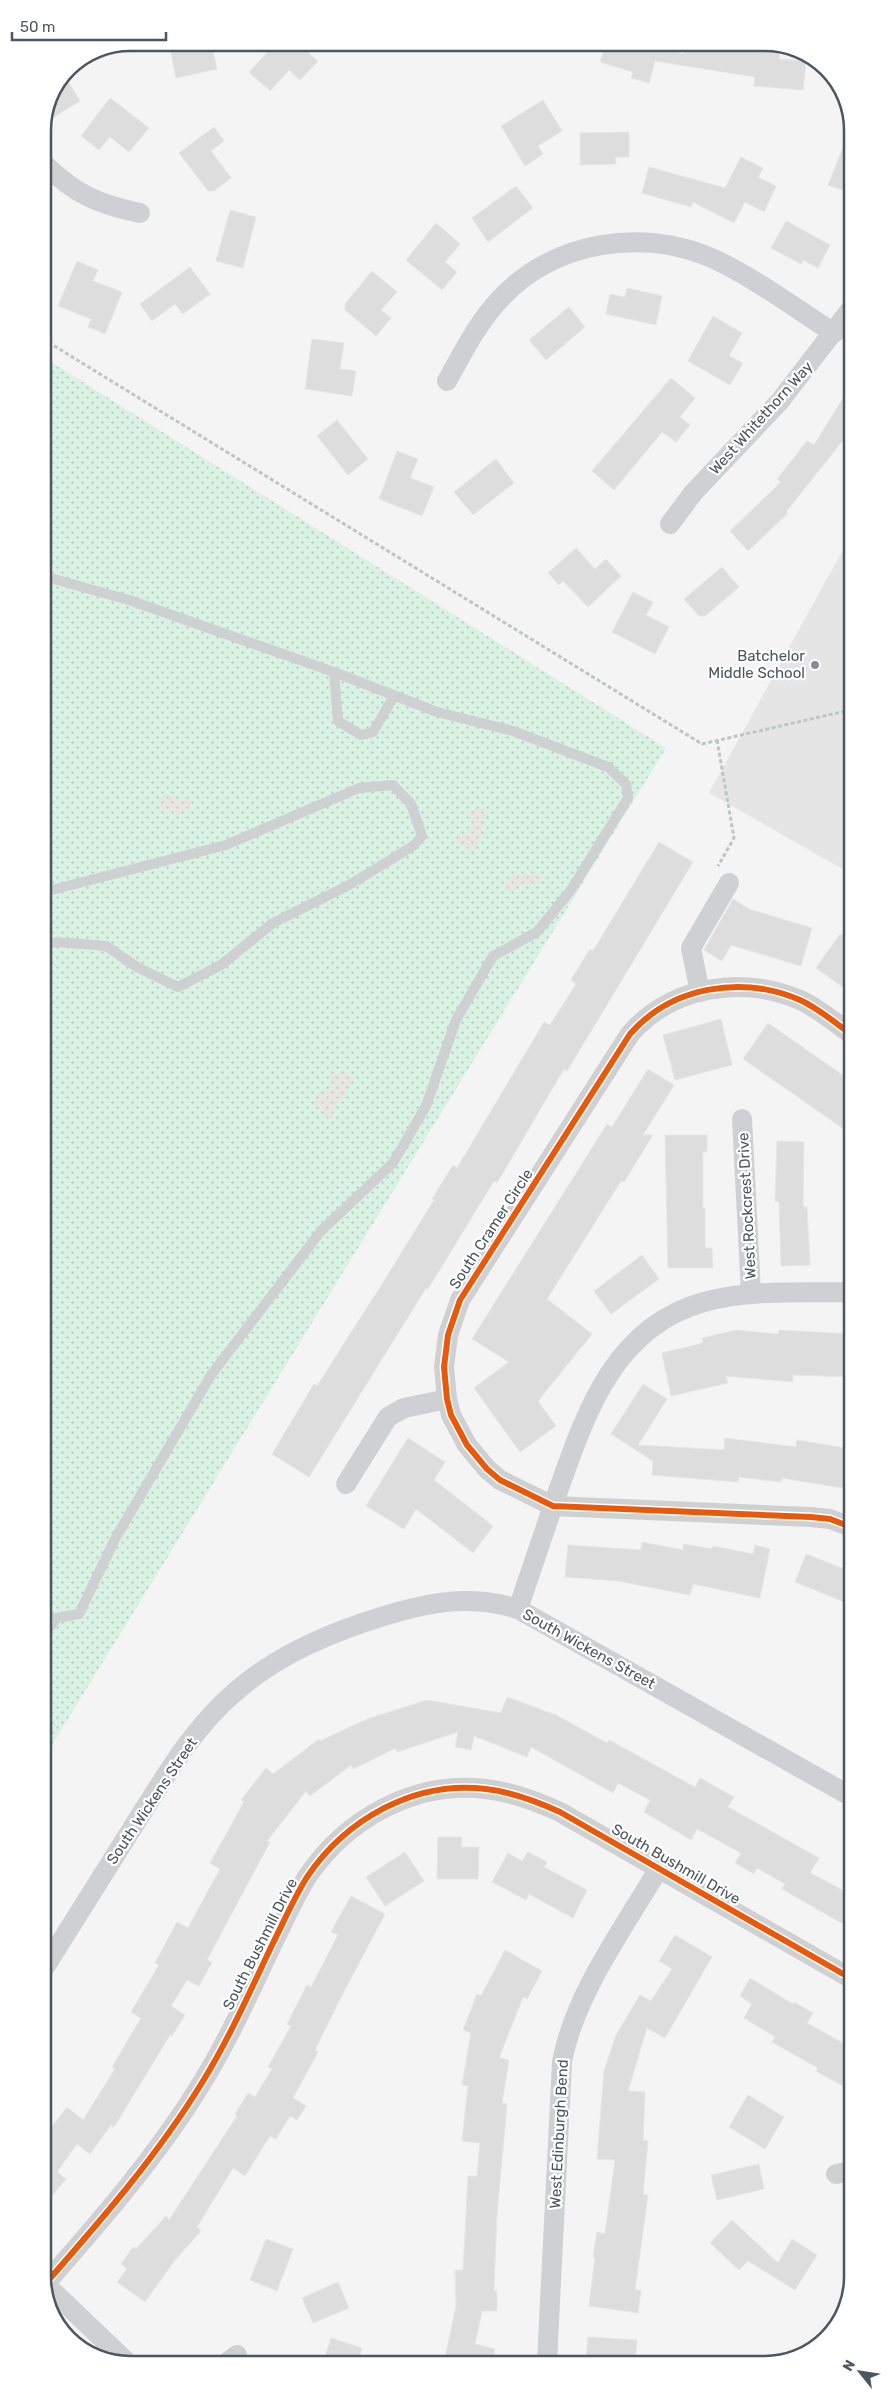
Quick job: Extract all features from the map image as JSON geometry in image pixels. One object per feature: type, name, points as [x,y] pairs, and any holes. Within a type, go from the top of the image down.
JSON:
[{"type":"street","points":[[51,169],[88,198],[108,206],[140,213]]},
{"type":"street","points":[[447,381],[485,316],[518,282],[539,266],[558,257],[606,245],[652,242],[696,252],[734,269],[834,332]]},
{"type":"street","name":"West Whitethorn Way","points":[[670,524],[693,493],[780,401],[844,318]]},
{"type":"street","points":[[700,992],[691,948],[729,883]]},
{"type":"street","name":"South Cramer Circle","points":[[844,1029],[801,1000],[769,990],[718,988],[700,992],[654,1011],[630,1034],[460,1300],[448,1335],[444,1367],[447,1399],[451,1415],[459,1432],[487,1469],[500,1480],[519,1491],[553,1506],[811,1517],[844,1525]]},
{"type":"street","name":"West Rockcrest Drive","points":[[742,1119],[751,1293]]},
{"type":"street","name":"West Rockcrest Drive","points":[[518,1608],[590,1406],[610,1370],[622,1356],[656,1325],[687,1307],[751,1293],[844,1292]]},
{"type":"street","points":[[346,1484],[388,1417],[404,1408],[447,1399]]},
{"type":"street","name":"South Wickens Street","points":[[51,1958],[175,1762],[206,1722],[234,1693],[280,1661],[309,1644],[351,1626],[436,1602],[474,1600],[518,1608],[844,1792]]},
{"type":"street","name":"South Bushmill Drive","points":[[51,2278],[149,2161],[202,2082],[222,2048],[306,1879],[338,1841],[375,1812],[416,1795],[459,1788],[485,1789],[510,1793],[560,1812],[844,1974]]},
{"type":"street","name":"West Edinburgh Bend","points":[[547,2356],[562,2062],[565,2043],[581,2003],[659,1868]]},
{"type":"street","points":[[53,2290],[120,2355]]},
{"type":"lane","points":[[51,578],[129,600],[334,672],[437,712],[513,731],[608,767],[626,784],[628,798],[571,890],[537,932],[493,956],[456,1020],[426,1106],[393,1163],[322,1230],[211,1376],[115,1539],[78,1614],[51,1619]]},
{"type":"lane","points":[[334,672],[338,721],[361,736],[373,732],[394,696]]},
{"type":"lane","points":[[51,890],[226,845],[359,788],[393,785],[411,804],[422,836],[413,846],[349,885],[273,923],[221,965],[178,987],[137,967],[106,946],[57,942],[51,943]]},
{"type":"lane","points":[[51,1626],[57,1618]]},
{"type":"path","points":[[51,344],[702,744],[844,711]]},
{"type":"path","points":[[717,740],[734,838],[710,879],[729,883]]},
{"type":"shaded area","name":"Batchelor Middle School","points":[[844,548],[844,870],[709,793]]},
{"type":"green space","points":[[51,362],[666,748],[51,1746]]},
{"type":"sand","points":[[168,794],[181,800],[187,799],[191,802],[191,808],[176,814],[159,808],[160,799]]},
{"type":"sand","points":[[474,808],[483,809],[486,814],[478,845],[474,849],[468,849],[456,842],[458,835],[466,833],[472,826],[469,817]]},
{"type":"sand","points":[[535,871],[541,878],[539,884],[520,885],[516,890],[510,892],[505,889],[510,877],[520,874],[529,875]]},
{"type":"sand","points":[[340,1072],[347,1073],[354,1080],[351,1085],[345,1087],[347,1095],[337,1104],[331,1120],[325,1118],[322,1107],[317,1107],[315,1100],[322,1090],[330,1092],[333,1090],[330,1073],[337,1075]]},
{"type":"building","points":[[180,51],[213,51],[217,69],[176,78],[171,53]]},
{"type":"building","points":[[269,51],[306,51],[318,61],[300,80],[289,70],[270,91],[249,72]]},
{"type":"building","points":[[603,51],[674,51],[684,54],[685,51],[770,51],[780,53],[779,59],[801,61],[806,63],[803,90],[754,86],[755,77],[655,61],[649,83],[631,78],[633,72],[600,62]]},
{"type":"building","points":[[68,82],[80,101],[52,118],[59,95]]},
{"type":"building","points":[[110,98],[149,128],[129,152],[110,137],[99,150],[81,136]]},
{"type":"building","points":[[543,100],[562,131],[538,146],[543,154],[525,166],[501,126]]},
{"type":"building","points":[[214,127],[224,141],[211,151],[231,178],[214,191],[208,191],[179,153]]},
{"type":"building","points":[[629,132],[629,157],[615,157],[616,164],[580,165],[580,133]]},
{"type":"building","points":[[844,145],[844,191],[828,185]]},
{"type":"building","points":[[741,157],[763,168],[758,177],[776,186],[764,212],[745,202],[734,223],[693,202],[691,207],[642,193],[649,167],[725,188]]},
{"type":"building","points":[[516,186],[533,208],[488,242],[472,218]]},
{"type":"building","points":[[230,210],[256,217],[243,268],[216,261]]},
{"type":"building","points":[[786,221],[830,245],[818,268],[803,260],[801,264],[771,248]]},
{"type":"building","points":[[436,223],[460,244],[445,262],[457,272],[442,290],[406,260]]},
{"type":"building","points":[[77,261],[98,270],[93,281],[122,292],[105,334],[88,327],[91,319],[58,306]]},
{"type":"building","points":[[190,267],[210,294],[183,314],[175,304],[152,321],[140,304]]},
{"type":"building","points":[[372,271],[397,292],[381,310],[391,318],[376,336],[345,310],[345,304]]},
{"type":"building","points":[[627,288],[662,296],[656,325],[606,314],[610,294],[625,297]]},
{"type":"building","points":[[569,307],[585,327],[546,360],[529,340]]},
{"type":"building","points":[[713,316],[742,333],[729,356],[743,363],[730,385],[688,361]]},
{"type":"building","points":[[312,339],[344,343],[340,369],[356,371],[352,396],[305,389]]},
{"type":"building","points":[[671,378],[695,398],[680,417],[690,425],[676,442],[662,432],[614,490],[592,471]]},
{"type":"building","points":[[844,397],[844,439],[786,512],[788,513],[748,551],[730,531],[781,482],[777,479],[807,441],[814,445]]},
{"type":"building","points":[[337,420],[368,459],[348,475],[317,436]]},
{"type":"building","points":[[397,451],[418,459],[410,478],[434,487],[422,516],[379,499]]},
{"type":"building","points":[[496,459],[514,483],[473,515],[454,492]]},
{"type":"building","points":[[576,548],[595,569],[606,559],[621,576],[588,607],[563,581],[559,585],[548,573]]},
{"type":"building","points":[[722,567],[739,587],[705,616],[699,616],[684,599]]},
{"type":"building","points":[[633,592],[653,602],[646,615],[669,627],[655,654],[612,632]]},
{"type":"building","points":[[659,842],[693,862],[567,1071],[564,1069],[497,1183],[494,1181],[309,1477],[272,1454],[314,1384],[317,1386],[382,1284],[434,1200],[432,1199],[453,1165],[457,1168],[544,1022],[550,1025],[576,984],[571,980],[590,949],[593,951]]},
{"type":"building","points":[[733,899],[749,909],[812,928],[801,966],[731,945],[722,961],[704,950]]},
{"type":"building","points":[[840,934],[844,937],[844,988],[816,968]]},
{"type":"building","points":[[721,1019],[732,1065],[675,1080],[663,1035]]},
{"type":"building","points":[[768,1023],[844,1076],[844,1129],[743,1059]]},
{"type":"building","points":[[648,1069],[674,1085],[643,1135],[653,1135],[624,1182],[621,1181],[547,1299],[592,1334],[538,1401],[556,1426],[520,1452],[474,1388],[509,1362],[472,1339],[607,1124],[612,1127]]},
{"type":"building","points":[[665,1135],[707,1135],[707,1152],[703,1152],[703,1208],[705,1208],[705,1248],[712,1248],[713,1268],[668,1268]]},
{"type":"building","points":[[777,1141],[804,1142],[803,1207],[807,1207],[810,1265],[781,1266],[779,1202],[775,1201]]},
{"type":"building","points":[[642,1255],[659,1279],[611,1314],[594,1291]]},
{"type":"building","points":[[736,1330],[778,1334],[779,1330],[844,1334],[844,1377],[793,1375],[793,1382],[726,1376],[728,1383],[671,1396],[662,1353],[703,1343],[702,1338]]},
{"type":"building","points":[[643,1384],[667,1399],[638,1445],[724,1450],[725,1438],[796,1447],[797,1440],[844,1448],[844,1488],[782,1478],[781,1482],[739,1477],[738,1482],[652,1475],[653,1461],[611,1434]]},
{"type":"building","points":[[408,1438],[445,1462],[434,1480],[493,1526],[473,1553],[416,1509],[404,1529],[366,1506]]},
{"type":"building","points":[[642,1542],[683,1550],[684,1544],[712,1549],[713,1546],[753,1554],[755,1545],[770,1549],[760,1598],[693,1584],[690,1595],[618,1581],[565,1577],[568,1545],[641,1550]]},
{"type":"building","points":[[806,1554],[844,1569],[844,1602],[795,1582]]},
{"type":"building","points":[[507,1697],[556,1715],[607,1743],[609,1740],[695,1787],[700,1778],[734,1797],[728,1807],[819,1858],[810,1873],[844,1891],[844,1924],[782,1889],[785,1884],[757,1868],[754,1874],[735,1863],[741,1853],[697,1829],[691,1840],[644,1812],[650,1800],[618,1783],[613,1793],[531,1747],[527,1757],[474,1736],[471,1750],[455,1747],[458,1732],[397,1752],[396,1748],[353,1769],[351,1765],[310,1796],[306,1791],[267,1841],[270,1842],[207,1960],[212,1962],[199,1986],[187,1980],[171,2006],[185,2015],[172,2036],[170,2035],[114,2127],[111,2125],[90,2154],[77,2144],[57,2172],[66,2179],[51,2197],[51,2128],[67,2107],[83,2120],[115,2069],[112,2067],[141,2018],[131,2012],[159,1965],[155,1963],[177,1922],[188,1928],[220,1869],[210,1863],[244,1802],[241,1800],[266,1768],[273,1774],[319,1739],[320,1741],[367,1719],[427,1700],[501,1713]]},
{"type":"building","points":[[438,1837],[462,1837],[461,1847],[479,1847],[478,1879],[437,1879]]},
{"type":"building","points":[[405,1852],[424,1881],[385,1906],[366,1877]]},
{"type":"building","points":[[528,1852],[547,1862],[544,1867],[587,1890],[573,1918],[529,1894],[526,1900],[492,1882],[508,1853],[522,1861]]},
{"type":"building","points":[[351,1896],[385,1914],[339,2001],[315,2050],[318,2052],[293,2098],[306,2106],[297,2120],[290,2116],[276,2139],[270,2136],[245,2176],[233,2168],[197,2227],[201,2231],[175,2260],[145,2302],[117,2282],[127,2269],[121,2264],[133,2247],[136,2249],[166,2216],[169,2220],[237,2116],[235,2114],[248,2093],[255,2097],[272,2069],[268,2067],[291,2026],[287,2024],[307,1985],[311,1987],[338,1935],[331,1932]]},
{"type":"building","points":[[675,1935],[712,1957],[665,2038],[647,2028],[628,2091],[645,2092],[643,2140],[648,2141],[643,2194],[648,2195],[635,2290],[641,2290],[638,2313],[589,2306],[597,2232],[605,2234],[615,2160],[597,2159],[604,2071],[616,2035],[640,1995],[651,2001],[672,1969],[659,1961]]},
{"type":"building","points":[[505,1950],[542,1971],[527,1999],[523,1997],[499,2058],[509,2060],[502,2103],[507,2104],[497,2214],[494,2291],[497,2291],[497,2311],[482,2311],[475,2344],[495,2349],[494,2356],[445,2356],[456,2306],[455,2270],[463,2270],[468,2176],[477,2176],[480,2143],[462,2141],[468,2086],[462,2085],[471,2033],[463,2030],[477,1994],[481,1996]]},
{"type":"building","points":[[750,1978],[793,2004],[794,2002],[813,2013],[807,2023],[844,2044],[844,2087],[816,2071],[818,2068],[772,2042],[775,2037],[744,2018],[752,2004],[740,1996]]},
{"type":"building","points":[[748,2095],[784,2117],[765,2149],[729,2127]]},
{"type":"building","points":[[759,2164],[764,2189],[717,2200],[711,2175]]},
{"type":"building","points":[[732,2220],[778,2263],[792,2239],[817,2255],[795,2290],[748,2261],[739,2270],[710,2243]]},
{"type":"building","points":[[266,2239],[293,2249],[277,2291],[250,2280]]},
{"type":"building","points":[[338,2282],[349,2308],[313,2323],[302,2298]]},
{"type":"building","points":[[588,2337],[637,2340],[636,2356],[586,2356]]},
{"type":"building","points":[[331,2338],[362,2348],[359,2356],[327,2356]]},
{"type":"cycle path","points":[[844,1029],[807,1003],[778,992],[755,988],[732,987],[709,990],[687,996],[666,1005],[647,1018],[630,1034],[460,1300],[448,1335],[444,1367],[447,1399],[451,1415],[467,1445],[487,1469],[500,1480],[553,1506],[811,1517],[830,1519],[844,1524]]},
{"type":"cycle path","points":[[51,2277],[129,2186],[186,2108],[240,2013],[289,1910],[307,1877],[323,1856],[362,1821],[384,1808],[408,1798],[434,1791],[460,1788],[486,1789],[515,1795],[542,1804],[560,1812],[844,1974]]},
{"type":"place","name":"Batchelor Middle School","points":[[815,665]]}]
